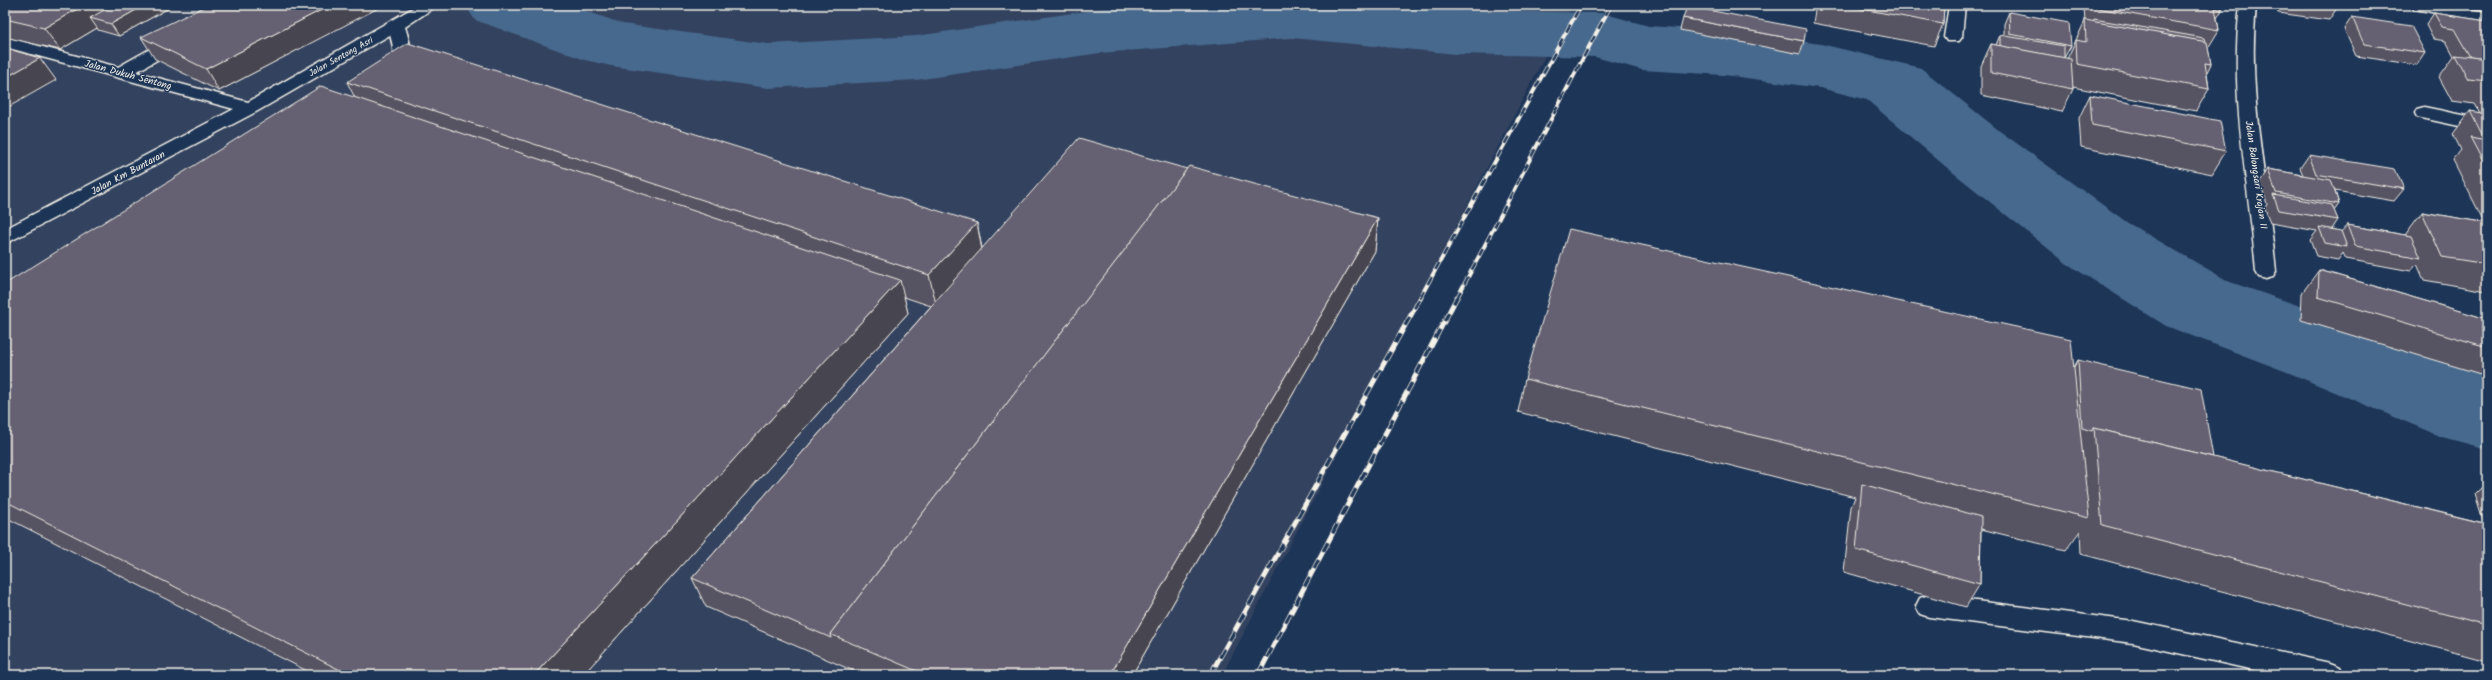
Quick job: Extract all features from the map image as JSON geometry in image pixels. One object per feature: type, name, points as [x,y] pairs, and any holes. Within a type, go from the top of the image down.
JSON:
[{"type":"street","name":"Jalan Sentong Asri","points":[[250,108],[396,26],[430,5]]},
{"type":"street","points":[[1953,37],[1958,5]]},
{"type":"street","name":"Jalan Balongsari Krajan II","points":[[2248,5],[2246,23],[2248,130],[2264,234],[2266,272]]},
{"type":"street","points":[[2420,5],[2487,17]]},
{"type":"street","points":[[382,86],[400,72],[403,47],[396,26]]},
{"type":"street","points":[[122,73],[194,32]]},
{"type":"street","name":"Jalan Dukuh Sentong","points":[[5,42],[250,108]]},
{"type":"street","name":"Jalan Km Buntaran","points":[[5,237],[250,108]]},
{"type":"street","points":[[2424,114],[2487,126]]},
{"type":"street","points":[[1928,606],[2133,632],[2330,675]]},
{"type":"shaded area","points":[[5,5],[1572,5],[1222,675],[5,675]]},
{"type":"building","points":[[5,5],[84,5],[44,28],[5,19]]},
{"type":"building","points":[[113,5],[145,5],[111,24],[90,18]]},
{"type":"building","points":[[208,5],[331,5],[206,69],[141,37]]},
{"type":"building","points":[[1840,5],[1944,5],[1943,24]]},
{"type":"building","points":[[2097,5],[2221,5],[2222,10],[2215,8],[2219,30],[2097,8]]},
{"type":"building","points":[[2314,5],[2336,5],[2337,8]]},
{"type":"building","points":[[1687,6],[1806,29],[1804,41],[1683,18]]},
{"type":"building","points":[[2009,12],[2069,23],[2071,46],[2010,34]]},
{"type":"building","points":[[2434,13],[2487,21],[2487,59],[2470,57],[2454,29],[2442,27]]},
{"type":"building","points":[[2352,17],[2411,26],[2425,53],[2364,44]]},
{"type":"building","points":[[2094,19],[2204,38],[2205,42],[2094,22]]},
{"type":"building","points":[[2085,20],[2207,42],[2211,64],[2205,63],[2209,89],[2077,64],[2076,40],[2086,42]]},
{"type":"building","points":[[2000,35],[2064,46],[2064,58],[2000,46]]},
{"type":"building","points":[[408,43],[977,223],[929,275],[347,82]]},
{"type":"building","points":[[1991,44],[2071,59],[2073,89],[1991,73]]},
{"type":"building","points":[[5,48],[40,58],[5,78]]},
{"type":"building","points":[[2455,55],[2487,59],[2487,81],[2468,79]]},
{"type":"building","points":[[321,86],[900,280],[534,675],[350,675],[5,501],[5,284]]},
{"type":"building","points":[[2090,95],[2220,121],[2226,151],[2092,125]]},
{"type":"building","points":[[2470,111],[2487,114],[2487,138],[2484,138]]},
{"type":"building","points":[[2470,137],[2487,140],[2487,169]]},
{"type":"building","points":[[1079,138],[1187,169],[830,634],[831,638],[692,578]]},
{"type":"building","points":[[2309,155],[2395,169],[2404,189],[2316,174]]},
{"type":"building","points":[[1189,166],[1378,218],[1110,675],[926,675],[830,634]]},
{"type":"building","points":[[2268,169],[2331,180],[2339,204],[2276,193]]},
{"type":"building","points":[[2273,195],[2332,205],[2338,220],[2279,210]]},
{"type":"building","points":[[2422,212],[2487,223],[2487,264],[2442,257]]},
{"type":"building","points":[[2347,225],[2411,236],[2421,258],[2355,246]]},
{"type":"building","points":[[2319,227],[2341,231],[2347,247],[2325,243]]},
{"type":"building","points":[[1569,229],[2071,339],[2089,518],[1525,379]]},
{"type":"building","points":[[2319,270],[2487,319],[2487,347],[2318,297]]},
{"type":"building","points":[[2078,360],[2201,389],[2213,457],[2094,428],[2092,431],[2082,428]]},
{"type":"building","points":[[2094,428],[2487,524],[2487,625],[2102,525]]},
{"type":"building","points":[[1862,484],[1981,517],[1980,584],[1856,550]]},
{"type":"waterway","points":[[500,5],[611,44],[768,66],[916,58],[1100,31],[1292,17],[1456,32],[1602,35],[1642,48],[1724,53],[1821,66],[1894,84],[1973,149],[2097,243],[2198,304],[2320,348],[2477,411],[2487,413]]},
{"type":"railway","points":[[1420,298],[1581,5]]},
{"type":"railway","points":[[1457,298],[1611,5]]},
{"type":"railway","points":[[1210,675],[1421,297]]},
{"type":"railway","points":[[1258,675],[1457,297]]}]
